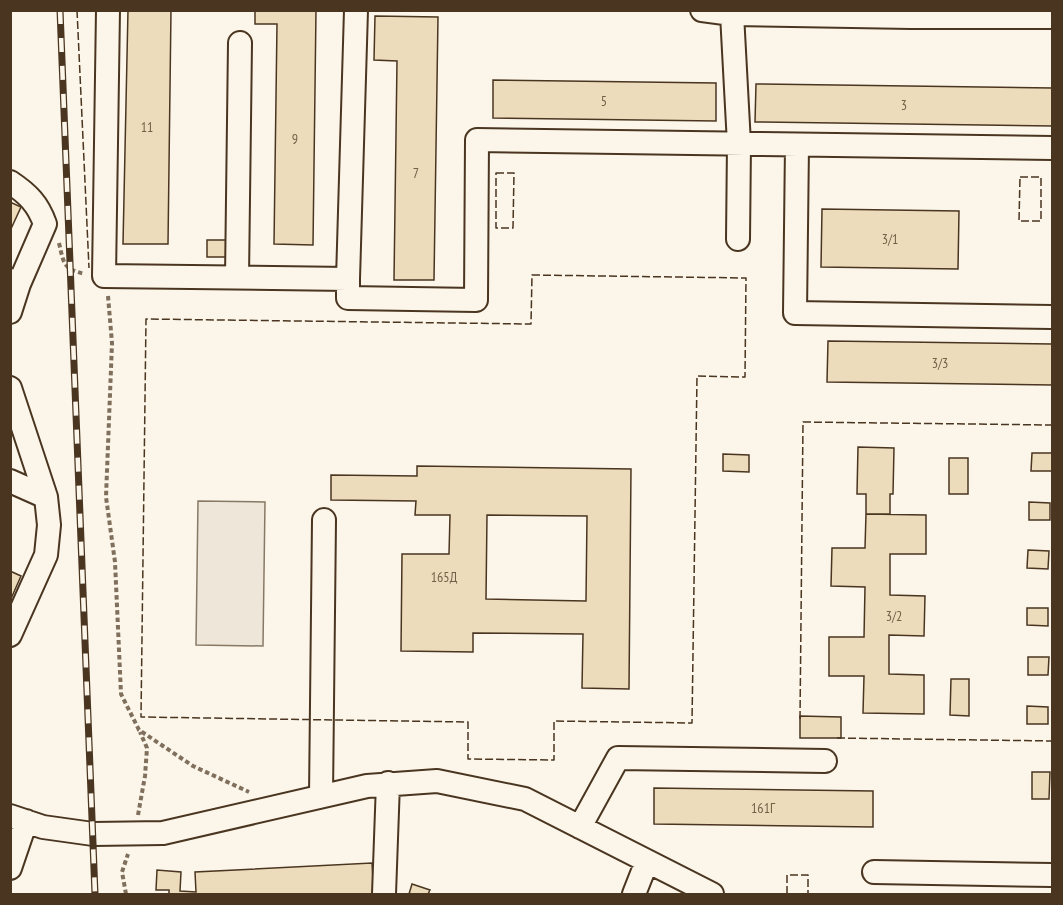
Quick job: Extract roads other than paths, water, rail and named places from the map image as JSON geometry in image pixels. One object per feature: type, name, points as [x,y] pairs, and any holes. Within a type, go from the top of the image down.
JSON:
[{"type":"street","points":[[108,10],[104,276],[348,279]]},
{"type":"street","points":[[356,10],[348,298],[476,300],[477,140],[1053,148]]},
{"type":"street","points":[[702,10],[732,14],[962,14],[1053,17]]},
{"type":"street","points":[[732,14],[739,144],[738,239]]},
{"type":"street","points":[[237,277],[240,43]]},
{"type":"street","points":[[797,145],[795,313],[1053,317]]},
{"type":"street","points":[[10,182],[24,191],[39,208],[45,224],[15,282],[10,312]]},
{"type":"street","points":[[10,388],[46,497],[49,525],[46,555],[10,635]]},
{"type":"street","points":[[10,481],[46,497]]},
{"type":"street","points":[[321,796],[324,520]]},
{"type":"street","points":[[580,827],[618,758],[825,761]]},
{"type":"street","points":[[10,868],[18,819],[43,827],[93,834],[163,833],[367,786],[437,781],[525,799],[712,894]]},
{"type":"street","points":[[384,894],[388,783]]},
{"type":"street","points":[[634,894],[647,861]]},
{"type":"street","points":[[874,873],[1053,875]]},
{"type":"railway","points":[[60,10],[95,894]]}]
